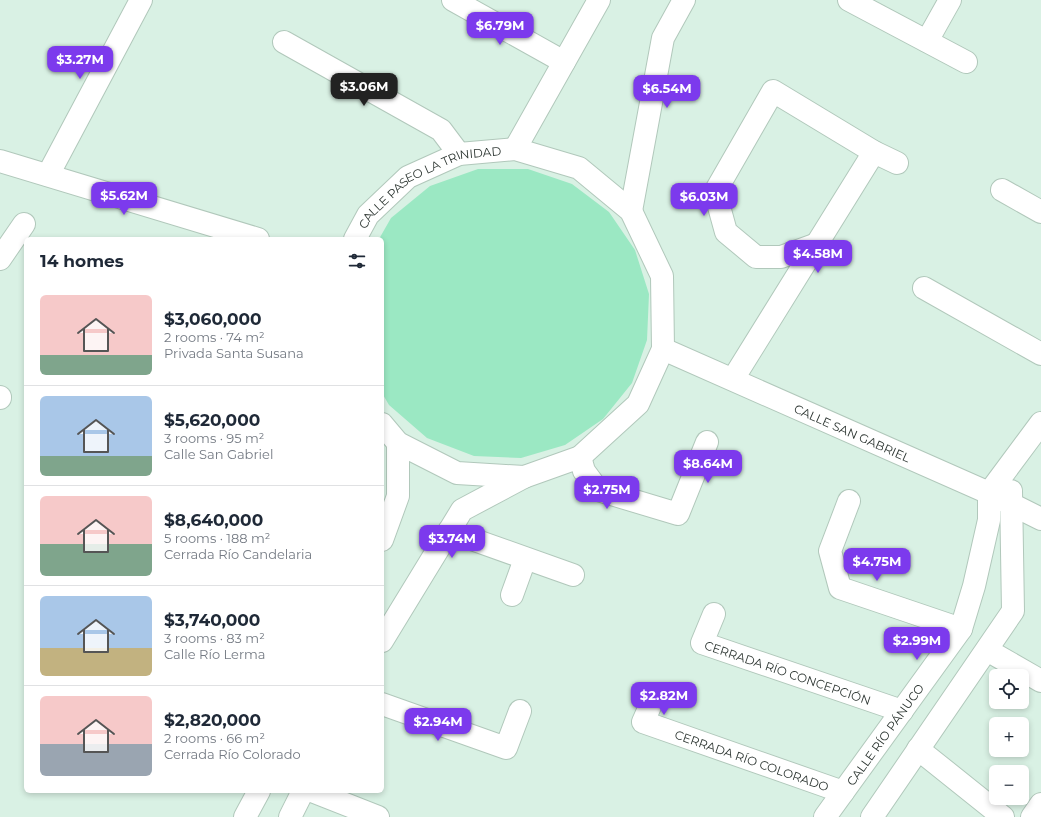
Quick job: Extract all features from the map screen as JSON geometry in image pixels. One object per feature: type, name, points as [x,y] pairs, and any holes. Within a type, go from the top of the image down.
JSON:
[{"type":"street","points":[[48,175],[142,0]]},
{"type":"street","points":[[453,0],[564,62]]},
{"type":"street","name":"CALLE PASEO LA TRINIDAD","points":[[515,149],[599,0]]},
{"type":"street","points":[[631,211],[663,38],[684,0]]},
{"type":"street","points":[[849,0],[966,62]]},
{"type":"street","points":[[927,41],[950,0]]},
{"type":"street","points":[[284,42],[441,130],[459,154]]},
{"type":"street","points":[[817,244],[782,257],[756,257],[726,232],[715,192],[773,91],[874,152],[897,163]]},
{"type":"street","name":"CALLE PASEO LA TRINIDAD","points":[[356,237],[368,215],[408,177],[459,154],[515,149],[579,168],[631,211],[662,276],[663,349],[638,404],[580,457],[524,477],[457,473],[398,443],[384,426]]},
{"type":"street","points":[[733,379],[874,152]]},
{"type":"street","points":[[0,161],[251,237]]},
{"type":"street","points":[[1002,190],[1041,212]]},
{"type":"street","points":[[0,260],[24,224]]},
{"type":"street","points":[[924,288],[1041,354]]},
{"type":"street","name":"CALLE SAN GABRIEL","points":[[663,349],[989,493],[1041,519]]},
{"type":"street","points":[[989,493],[1041,424]]},
{"type":"street","points":[[580,457],[584,471],[598,490],[678,514],[707,442]]},
{"type":"street","points":[[384,529],[387,512],[398,496],[398,443]]},
{"type":"street","points":[[872,817],[1013,610],[1012,504],[1009,466]]},
{"type":"street","points":[[384,639],[462,510],[524,477]]},
{"type":"street","name":"CALLE RÍO PÁNUCO","points":[[825,817],[961,629],[974,586],[989,520],[989,493]]},
{"type":"street","points":[[849,501],[830,552],[840,588],[961,629]]},
{"type":"street","points":[[449,532],[573,575]]},
{"type":"street","points":[[512,595],[525,559]]},
{"type":"street","name":"CERRADA RÍO CONCEPCIÓN","points":[[714,614],[702,643],[902,711]]},
{"type":"street","points":[[987,650],[1041,681]]},
{"type":"street","name":"CERRADA RÍO COLORADO","points":[[655,696],[643,722],[843,792]]},
{"type":"street","points":[[384,705],[506,748],[520,711]]},
{"type":"street","points":[[918,749],[1003,817]]},
{"type":"street","points":[[244,817],[258,793]]},
{"type":"street","points":[[290,817],[302,793]]},
{"type":"street","points":[[317,793],[378,817]]},
{"type":"street","points":[[1032,817],[1041,804]]},
{"type":"green space","points":[[478,169],[528,169],[572,184],[609,212],[635,250],[649,294],[647,340],[632,383],[603,419],[565,445],[521,458],[474,456],[427,438],[389,405],[384,396],[384,237],[380,237],[391,218],[430,186]]}]
